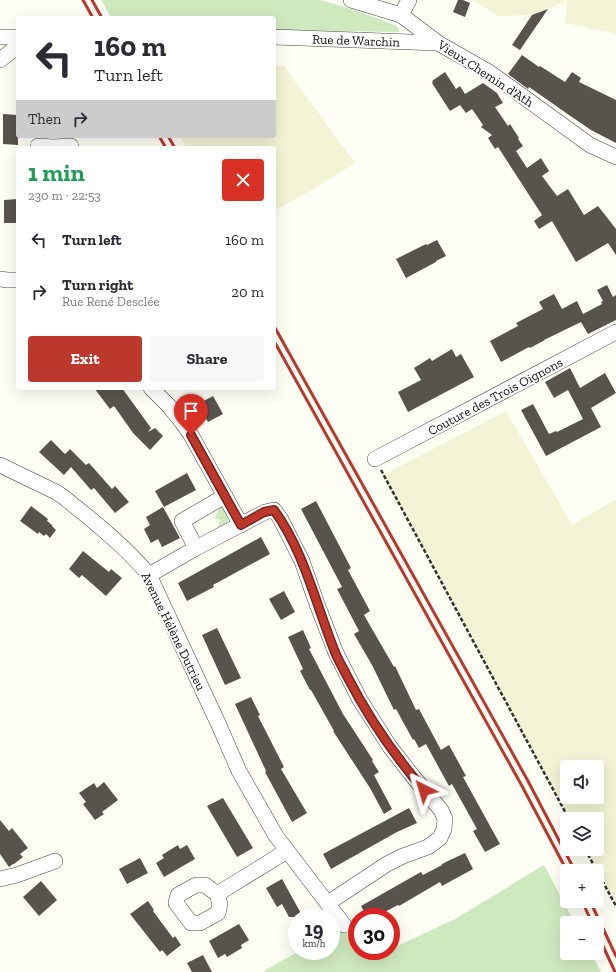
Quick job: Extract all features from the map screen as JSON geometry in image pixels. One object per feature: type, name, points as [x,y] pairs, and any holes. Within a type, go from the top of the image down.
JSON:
[{"type":"street","name":"Vieux Chemin d'Ath","points":[[351,0],[401,15],[438,43],[489,72],[590,145],[616,157]]},
{"type":"street","points":[[401,15],[409,0]]},
{"type":"street","points":[[0,37],[16,37]]},
{"type":"street","name":"Rue de Warchin","points":[[276,37],[438,43]]},
{"type":"street","points":[[0,60],[16,48]]},
{"type":"street","points":[[0,279],[16,280]]},
{"type":"street","name":"Couture des Trois Oignons","points":[[374,459],[616,332]]},
{"type":"street","points":[[153,390],[169,406],[191,435],[241,525]]},
{"type":"street","name":"Avenue Hélène Dutrieu","points":[[0,464],[62,496],[109,534],[138,562],[149,575],[239,771],[276,836],[344,924]]},
{"type":"street","points":[[196,548],[182,522],[225,496]]},
{"type":"street","points":[[149,575],[264,512],[274,510],[280,518],[302,561],[336,653],[360,700],[390,746],[441,810],[445,819],[444,829],[440,838],[428,847],[403,856],[387,864],[328,903]]},
{"type":"street","points":[[216,894],[287,851]]},
{"type":"street","points":[[0,879],[17,875],[55,860]]},
{"type":"path","points":[[374,459],[565,812]]},
{"type":"path","points":[[589,856],[616,906]]},
{"type":"green space","points":[[101,0],[320,0],[355,10],[397,26],[400,32],[276,30],[276,16],[110,16]]},
{"type":"green space","points":[[470,0],[567,0],[532,15],[498,16],[475,1]]},
{"type":"green space","points":[[567,0],[616,0],[616,34],[565,23]]},
{"type":"green space","points":[[276,66],[284,66],[355,163],[312,190],[276,210],[276,146],[186,146],[181,138],[276,138]]},
{"type":"green space","points":[[506,411],[572,525],[616,499],[616,902],[604,881],[604,864],[594,864],[590,856],[604,856],[604,812],[565,812],[561,804],[604,804],[604,760],[560,760],[560,802],[383,475]]},
{"type":"green space","points":[[219,507],[223,508],[228,521],[217,530],[220,520],[215,518]]},
{"type":"green space","points":[[544,865],[560,895],[560,908],[567,908],[571,916],[560,916],[560,960],[595,960],[601,972],[264,971],[288,957],[288,960],[340,960],[340,928],[348,936],[348,960],[400,960],[400,945],[455,919]]},
{"type":"building","points":[[458,0],[463,0],[470,3],[465,17],[453,12]]},
{"type":"building","points":[[548,9],[520,50],[512,45],[532,15]]},
{"type":"building","points":[[522,55],[565,82],[572,72],[581,78],[579,82],[616,100],[616,143],[591,130],[529,87],[528,89],[508,74]]},
{"type":"building","points":[[445,72],[456,89],[460,86],[465,94],[483,83],[497,93],[503,103],[495,107],[508,126],[510,124],[519,138],[518,139],[523,146],[516,151],[527,168],[541,158],[549,171],[542,176],[557,196],[568,189],[584,215],[598,206],[616,229],[616,255],[608,243],[576,262],[552,221],[539,229],[534,221],[542,215],[498,147],[495,149],[488,138],[492,135],[481,127],[483,125],[472,109],[466,113],[460,105],[450,111],[432,83],[432,81]]},
{"type":"building","points":[[3,114],[16,115],[16,138],[18,138],[18,145],[3,144]]},
{"type":"building","points":[[16,199],[16,223],[4,223],[4,200]]},
{"type":"building","points":[[437,240],[446,256],[406,278],[396,259]]},
{"type":"building","points":[[607,285],[613,297],[616,295],[616,320],[588,334],[581,322],[501,362],[490,341],[518,326],[516,323],[543,309],[539,302],[554,294],[562,309],[577,301],[583,314],[602,304],[601,302],[603,301],[597,290]]},
{"type":"building","points":[[452,349],[456,357],[461,354],[474,377],[408,412],[398,392],[421,380],[414,368],[430,358],[432,361]]},
{"type":"building","points":[[570,368],[580,388],[605,373],[616,393],[591,408],[601,427],[546,456],[521,410],[533,404],[549,434],[556,431],[557,432],[583,419],[568,390],[554,398],[545,382]]},
{"type":"building","points":[[96,390],[123,390],[151,428],[148,432],[155,428],[163,436],[150,450],[133,433],[114,406],[110,409]]},
{"type":"building","points":[[213,396],[223,414],[208,422],[198,404]]},
{"type":"building","points":[[51,440],[65,454],[70,449],[86,465],[89,463],[112,489],[115,486],[129,502],[115,513],[94,488],[91,490],[71,467],[64,475],[39,452]]},
{"type":"building","points":[[187,473],[196,490],[164,507],[155,491]]},
{"type":"building","points":[[316,501],[351,568],[348,570],[370,611],[364,615],[394,667],[395,666],[416,710],[419,709],[441,750],[449,745],[466,776],[463,777],[500,844],[485,852],[473,831],[477,829],[452,784],[449,786],[426,744],[419,748],[414,739],[413,740],[396,709],[394,710],[372,665],[354,634],[359,631],[337,589],[342,587],[301,509]]},
{"type":"building","points":[[31,506],[48,519],[47,521],[56,530],[50,538],[46,534],[44,536],[39,532],[38,534],[20,521]]},
{"type":"building","points":[[163,507],[180,538],[162,547],[158,539],[151,543],[144,529],[150,525],[146,517]]},
{"type":"building","points":[[261,537],[270,554],[187,601],[178,583]]},
{"type":"building","points":[[83,551],[109,572],[111,569],[122,578],[106,596],[82,575],[79,578],[69,569]]},
{"type":"building","points":[[284,591],[295,612],[281,620],[269,599]]},
{"type":"building","points":[[217,628],[241,678],[225,685],[202,635]]},
{"type":"building","points":[[303,630],[311,648],[309,649],[343,714],[373,760],[372,761],[379,772],[374,775],[392,809],[384,814],[370,788],[333,731],[300,671],[303,669],[288,637]]},
{"type":"building","points":[[251,697],[260,715],[258,716],[284,767],[281,769],[307,813],[292,822],[265,772],[266,771],[235,704]]},
{"type":"building","points":[[104,782],[118,800],[102,812],[104,814],[95,820],[83,804],[86,802],[79,793],[94,783],[97,788]]},
{"type":"building","points":[[223,798],[253,848],[237,857],[207,806]]},
{"type":"building","points":[[409,808],[417,823],[397,832],[331,869],[323,854]]},
{"type":"building","points":[[0,820],[9,831],[12,828],[28,848],[20,854],[23,857],[9,867],[0,854]]},
{"type":"building","points":[[178,845],[180,849],[187,845],[195,859],[164,877],[156,863],[164,858],[162,855]]},
{"type":"building","points":[[465,853],[473,869],[442,886],[440,882],[399,906],[398,905],[392,908],[362,908],[361,906],[421,872],[423,875]]},
{"type":"building","points":[[140,858],[148,873],[127,884],[119,869]]},
{"type":"building","points":[[282,879],[298,908],[288,908],[288,915],[282,904],[277,907],[266,888]]},
{"type":"building","points":[[41,881],[57,900],[39,916],[23,897]]},
{"type":"building","points":[[148,901],[154,910],[153,911],[173,938],[175,936],[181,945],[167,956],[162,950],[160,952],[130,914]]},
{"type":"building","points":[[239,924],[249,940],[241,945],[242,948],[227,957],[225,954],[218,958],[209,941]]},
{"type":"building","points":[[203,955],[212,972],[192,972],[187,963]]},
{"type":"railway","points":[[83,0],[92,16]]},
{"type":"railway","points":[[92,0],[101,16]]},
{"type":"railway","points":[[160,138],[165,146]]},
{"type":"railway","points":[[169,138],[174,146]]},
{"type":"railway","points":[[276,330],[528,781],[571,864]]},
{"type":"railway","points":[[276,345],[522,786],[563,864]]},
{"type":"railway","points":[[585,908],[589,916]]},
{"type":"railway","points":[[593,908],[616,956]]},
{"type":"railway","points":[[604,948],[615,972]]},
{"type":"route","points":[[191,435],[241,525],[264,512],[274,510],[280,518],[302,561],[336,653],[360,700],[390,746],[424,790]]}]
